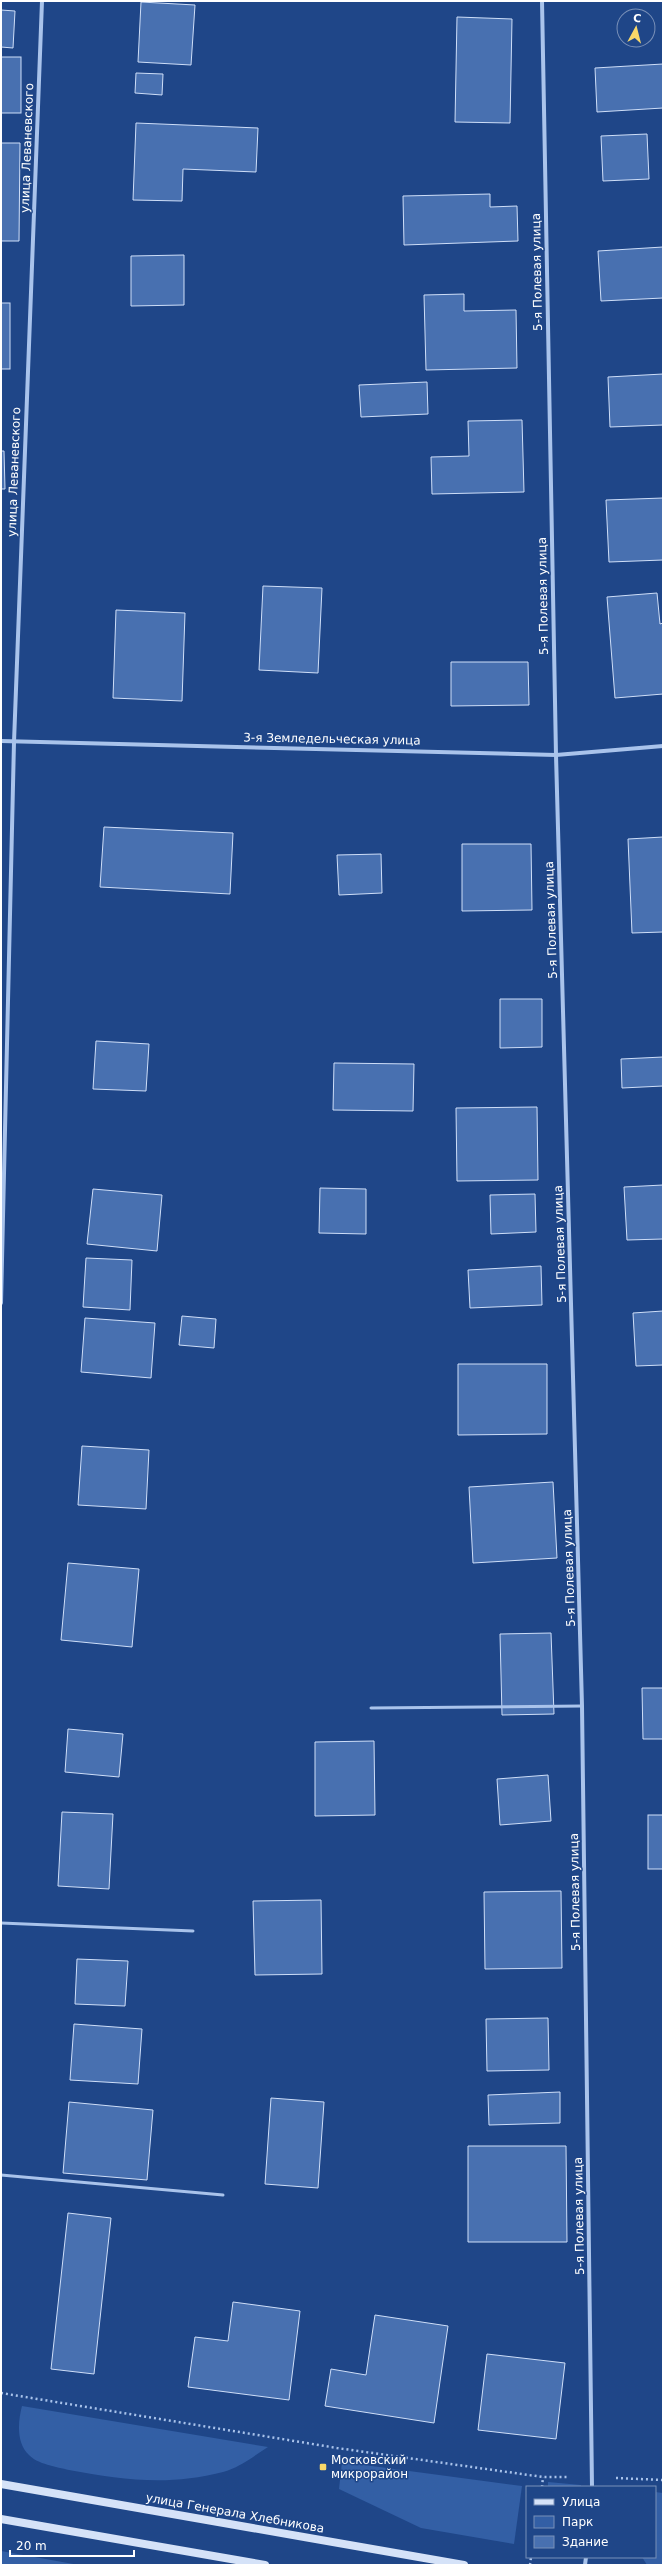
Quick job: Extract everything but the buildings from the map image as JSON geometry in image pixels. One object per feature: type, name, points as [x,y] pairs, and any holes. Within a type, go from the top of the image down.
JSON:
[{"type":"main road","name":"улица Генерала Хлебникова","points":[[1,2484],[464,2565]]},
{"type":"main road","points":[[1,2519],[265,2565]]},
{"type":"street","name":"улица Леваневского","points":[[1,1303],[14,742],[42,1]]},
{"type":"street","name":"5-я Полевая улица","points":[[542,1],[556,755],[582,1706],[592,2486]]},
{"type":"street","name":"3-я Земледельческая улица","points":[[1,741],[556,755],[663,746]]},
{"type":"lane","points":[[371,1708],[582,1706]]},
{"type":"lane","points":[[1,1923],[193,1931]]},
{"type":"lane","points":[[1,2175],[223,2195]]},
{"type":"path","points":[[1,2393],[337,2448],[544,2477],[663,2480]]},
{"type":"path","points":[[542,2486],[544,2477]]},
{"type":"green space","points":[[22,2406],[268,2447],[235,2468],[223,2472],[184,2479],[127,2479],[89,2474],[48,2465],[37,2461],[29,2455],[22,2444],[19,2432]]},
{"type":"green space","points":[[342,2462],[522,2486],[514,2544],[421,2528],[339,2489]]},
{"type":"green space","points":[[548,2482],[581,2485],[581,2486],[548,2486]]},
{"type":"green space","points":[[656,2492],[663,2493],[663,2565],[647,2565],[643,2558],[656,2558]]},
{"type":"green space","points":[[1,2551],[79,2565],[1,2565]]},
{"type":"place","name":"Московский микрорайон","points":[[323,2467]]}]
